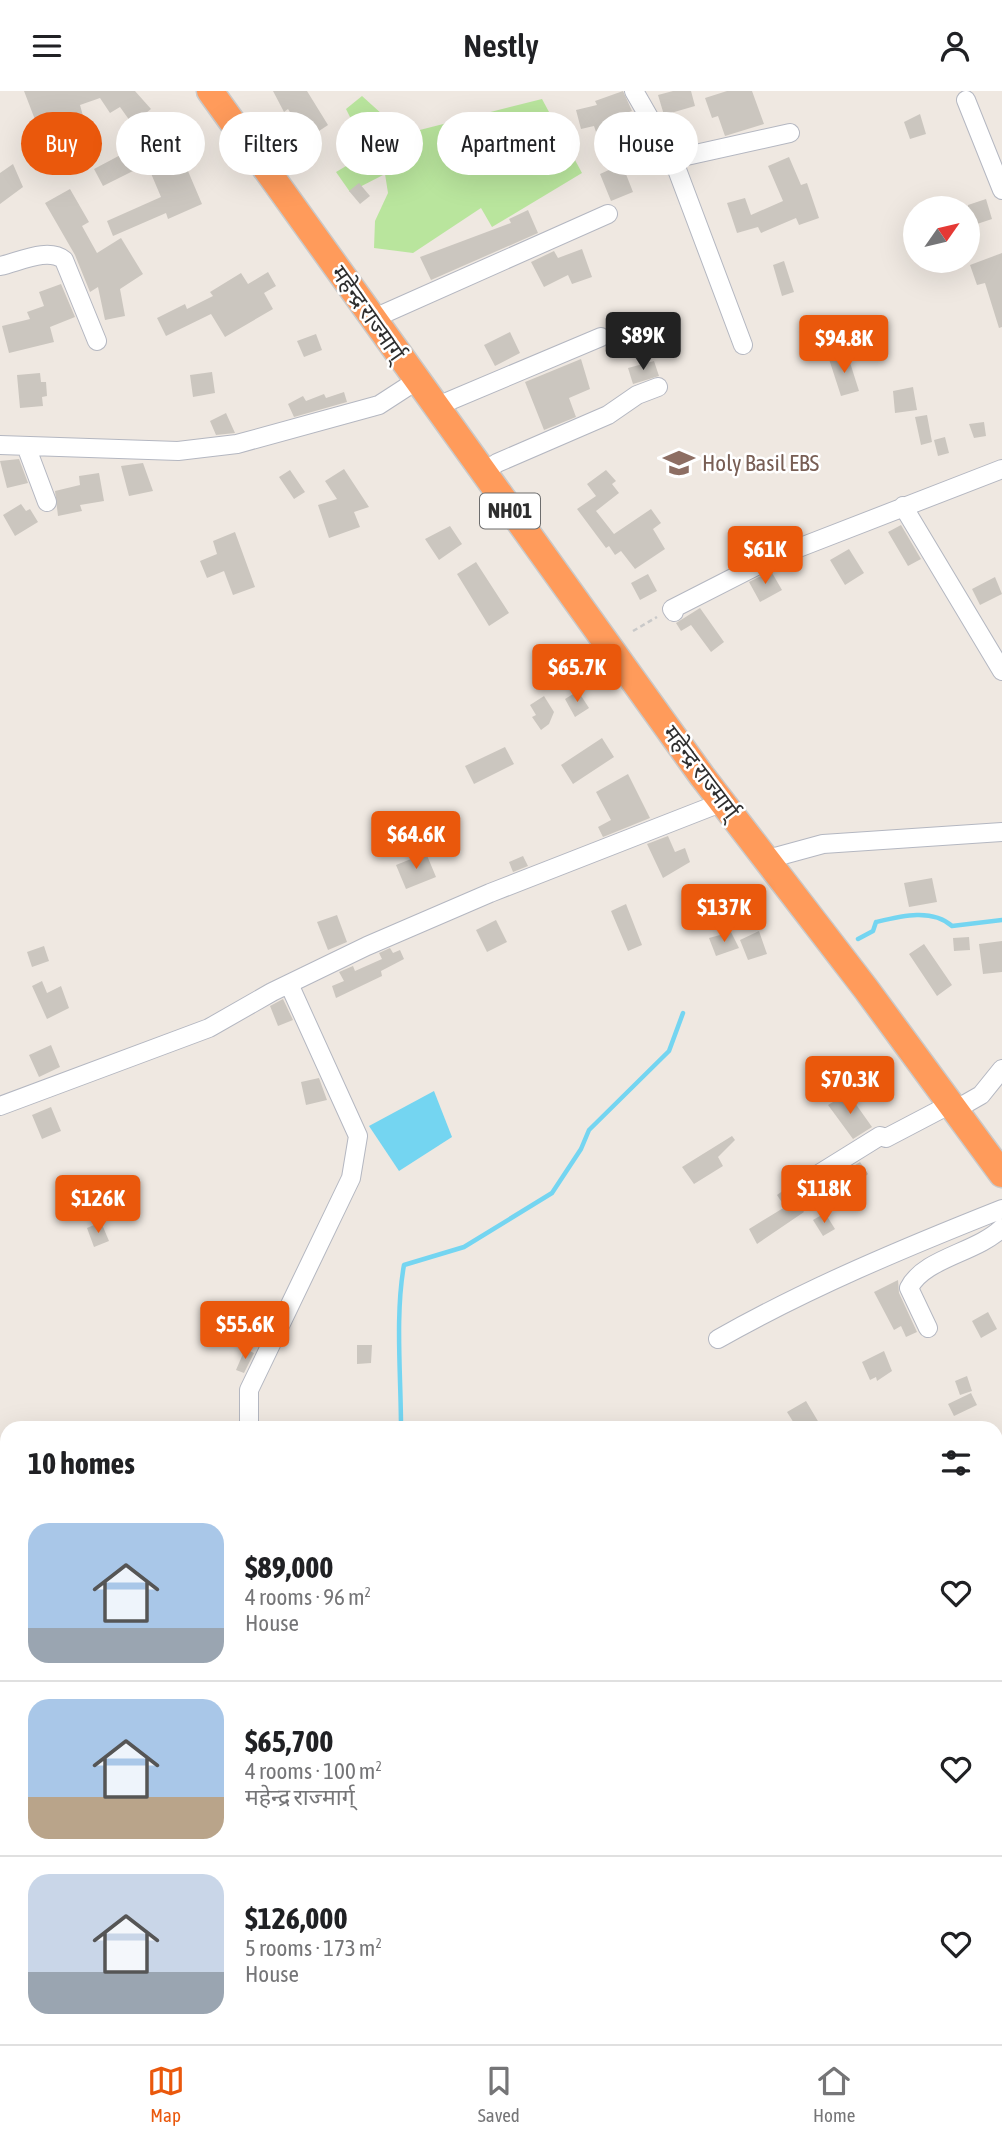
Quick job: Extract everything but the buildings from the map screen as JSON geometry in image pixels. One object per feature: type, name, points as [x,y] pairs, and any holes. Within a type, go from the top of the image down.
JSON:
[{"type":"highway","name":"महेन्द्र राज्मार्ग्","points":[[210,91],[482,473],[723,802],[768,859],[815,926],[866,989],[1002,1174]]},
{"type":"street","points":[[634,91],[646,112]]},
{"type":"street","points":[[966,100],[1002,190]]},
{"type":"street","points":[[698,153],[790,133]]},
{"type":"street","points":[[679,175],[743,345]]},
{"type":"street","points":[[372,319],[608,214]]},
{"type":"street","points":[[0,266],[45,255],[58,255],[64,260],[97,341]]},
{"type":"street","points":[[435,407],[601,337]]},
{"type":"street","points":[[0,445],[178,451],[237,444],[379,405],[416,381]]},
{"type":"street","points":[[482,473],[608,415],[637,395],[658,387]]},
{"type":"street","points":[[26,446],[47,502]]},
{"type":"street","points":[[673,610],[770,558],[1002,469]]},
{"type":"street","points":[[903,506],[1002,671]]},
{"type":"street","points":[[0,1106],[209,1028],[289,984],[490,893],[723,802]]},
{"type":"street","points":[[768,859],[823,844],[1002,832]]},
{"type":"street","points":[[249,1421],[249,1390],[351,1178],[357,1152],[358,1136],[349,1111],[289,984]]},
{"type":"street","points":[[814,1177],[880,1136],[886,1138],[981,1095],[1002,1069]]},
{"type":"street","points":[[718,1339],[929,1238],[1002,1209]]},
{"type":"street","points":[[928,1328],[909,1287],[916,1274],[979,1246],[1002,1228]]},
{"type":"path","points":[[634,631],[673,610]]},
{"type":"green space","points":[[362,96],[380,112],[348,112],[346,109]]},
{"type":"green space","points":[[542,99],[549,112],[491,112]]},
{"type":"green space","points":[[437,126],[437,175],[579,175],[492,227],[481,208],[413,253],[374,248],[375,221],[388,193],[385,175],[423,175],[423,129]]},
{"type":"green space","points":[[338,175],[383,175],[350,192]]},
{"type":"water","points":[[434,1091],[452,1137],[399,1171],[369,1126]]},
{"type":"waterway","points":[[858,939],[873,931],[876,922],[906,916],[926,915],[944,920],[952,926],[1002,920]]},
{"type":"waterway","points":[[401,1421],[399,1324],[404,1265],[464,1247],[552,1193],[581,1149],[589,1130],[669,1051],[683,1013]]},
{"type":"place","name":"Holy Basil EBS","points":[[679,463]]}]
